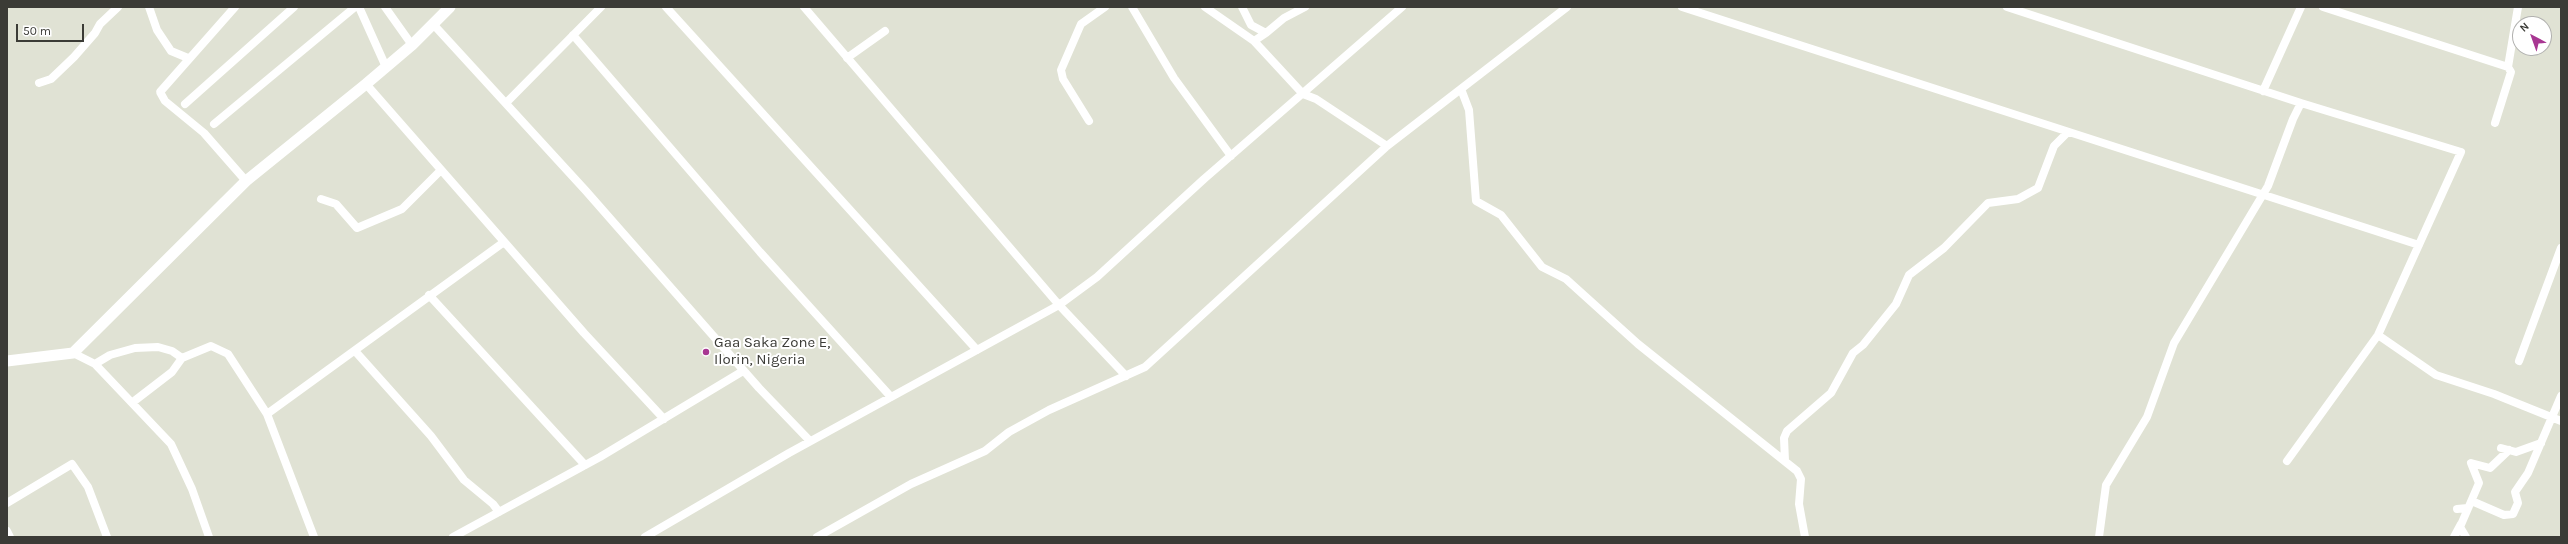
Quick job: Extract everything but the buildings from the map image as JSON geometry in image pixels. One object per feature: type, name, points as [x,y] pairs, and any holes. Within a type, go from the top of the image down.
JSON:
[{"type":"street","points":[[39,83],[51,79],[74,57],[100,24],[118,7]]},
{"type":"street","points":[[149,7],[157,30],[171,51],[188,58]]},
{"type":"street","points":[[235,7],[188,58],[160,92],[165,101],[204,133],[246,181]]},
{"type":"street","points":[[185,104],[294,7]]},
{"type":"street","points":[[214,124],[355,7]]},
{"type":"street","points":[[358,7],[386,67]]},
{"type":"street","points":[[385,7],[412,45]]},
{"type":"street","points":[[73,353],[246,181],[412,45],[450,7]]},
{"type":"street","points":[[506,103],[601,7]]},
{"type":"street","points":[[666,7],[977,350]]},
{"type":"street","points":[[804,7],[1059,305],[1126,376]]},
{"type":"street","points":[[1089,121],[1063,79],[1061,70],[1081,24],[1105,7]]},
{"type":"street","points":[[1132,7],[1174,78],[1231,156]]},
{"type":"street","points":[[1205,7],[1254,41],[1303,94],[1316,99],[1387,146]]},
{"type":"street","points":[[1242,7],[1251,25],[1266,33]]},
{"type":"street","points":[[1254,41],[1284,18],[1305,7]]},
{"type":"street","points":[[644,537],[810,441],[1059,305],[1097,277],[1231,156],[1402,7]]},
{"type":"street","points":[[817,537],[911,484],[985,451],[1009,432],[1049,410],[1145,367],[1387,146],[1567,7]]},
{"type":"street","points":[[1682,7],[2262,196],[2419,245]]},
{"type":"street","points":[[2007,7],[2301,104],[2462,152],[2378,335],[2287,461]]},
{"type":"street","points":[[2263,91],[2301,7]]},
{"type":"street","points":[[2323,7],[2508,66],[2512,72],[2495,123]]},
{"type":"street","points":[[2508,66],[2518,7]]},
{"type":"street","points":[[433,24],[506,103],[743,371],[810,441]]},
{"type":"street","points":[[847,58],[885,31]]},
{"type":"street","points":[[573,35],[760,252],[891,397]]},
{"type":"street","points":[[366,84],[504,242],[664,419]]},
{"type":"street","points":[[1461,89],[1469,110],[1476,201],[1501,215],[1542,267],[1566,279],[1638,344],[1797,471],[1801,479],[1799,504],[1805,537]]},
{"type":"street","points":[[2099,537],[2106,485],[2147,417],[2174,343],[2262,196],[2301,104]]},
{"type":"street","points":[[1785,461],[1784,438],[1787,431],[1831,393],[1853,353],[1863,345],[1896,304],[1909,275],[1944,248],[1988,203],[2018,199],[2038,188],[2054,146],[2067,133]]},
{"type":"street","points":[[321,199],[336,204],[357,228],[402,209],[441,170]]},
{"type":"street","points":[[267,414],[504,242]]},
{"type":"street","points":[[2519,361],[2561,248]]},
{"type":"street","points":[[429,295],[585,465]]},
{"type":"street","points":[[2378,335],[2436,375],[2494,394],[2561,421]]},
{"type":"street","points":[[133,402],[172,372],[182,358],[211,346],[228,354],[267,414],[314,537]]},
{"type":"street","points":[[95,364],[110,355],[135,348],[158,347],[172,351],[182,358]]},
{"type":"street","points":[[355,351],[431,436],[464,480],[493,504],[499,512]]},
{"type":"street","points":[[7,361],[73,353],[95,364],[133,402],[171,444],[192,489],[209,537]]},
{"type":"street","points":[[453,537],[585,465],[743,371]]},
{"type":"street","points":[[2471,499],[2504,515],[2513,514],[2518,503],[2515,492],[2528,473],[2553,418],[2561,396]]},
{"type":"street","points":[[2454,537],[2460,527],[2479,483],[2471,463],[2490,468],[2505,449],[2516,452],[2541,443]]},
{"type":"street","points":[[7,503],[72,464],[88,487],[107,537]]},
{"type":"street","points":[[2457,509],[2471,499],[2483,486]]},
{"type":"street","points":[[2460,527],[2466,537]]},
{"type":"street","points":[[7,531],[10,537]]},
{"type":"place","name":"Gaa Saka Zone E, Ilorin, Nigeria","points":[[706,352]]}]
